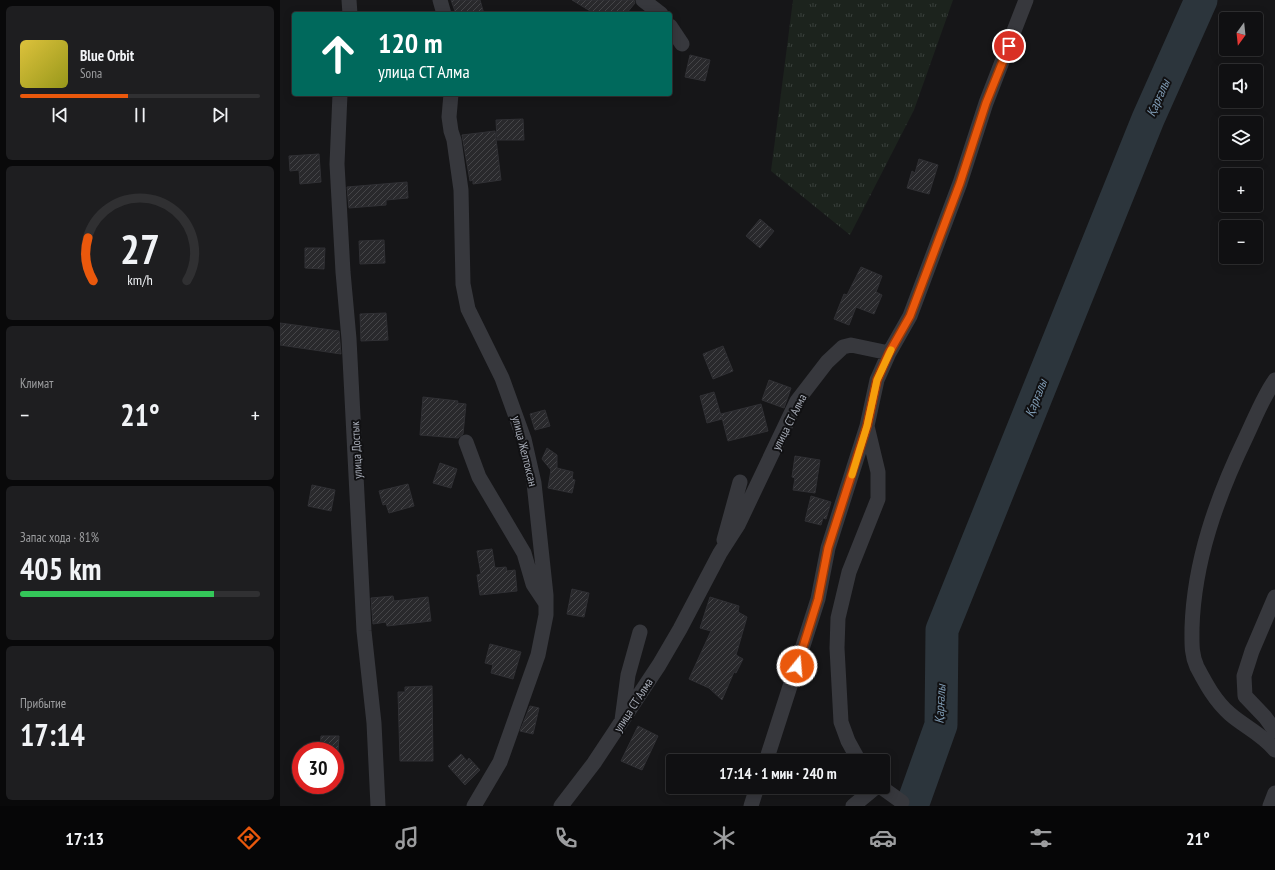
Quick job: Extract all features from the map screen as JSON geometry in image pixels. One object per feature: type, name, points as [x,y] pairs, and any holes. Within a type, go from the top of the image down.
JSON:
[{"type":"street","points":[[349,0],[350,12]]},
{"type":"street","points":[[440,0],[443,12]]},
{"type":"street","points":[[643,0],[659,12]]},
{"type":"street","points":[[768,754],[818,599],[828,548],[867,426],[877,380],[889,353],[910,316],[960,183],[986,103],[1026,0]]},
{"type":"street","points":[[672,29],[682,44]]},
{"type":"street","name":"улица Достык","points":[[340,96],[337,164],[343,272],[350,347],[364,630],[374,723],[378,806]]},
{"type":"street","name":"улица Желтоксан","points":[[451,96],[449,117],[454,140],[461,190],[463,284],[468,309],[502,378],[524,439],[534,483],[546,604],[546,615],[538,655],[508,742],[500,762],[474,806]]},
{"type":"street","name":"улица СТ Алма","points":[[561,806],[594,763],[680,629],[720,553],[738,525],[797,401],[827,362],[843,347],[851,345],[889,353]]},
{"type":"street","points":[[1275,380],[1258,410],[1227,476],[1215,508],[1203,551],[1197,580],[1191,649],[1196,665],[1211,694],[1230,714],[1262,735],[1275,750]]},
{"type":"street","points":[[854,754],[848,741],[842,722],[837,648],[838,618],[849,572],[878,499],[878,472],[867,426]]},
{"type":"street","points":[[466,442],[479,478],[515,535],[524,552],[534,584],[546,604]]},
{"type":"street","points":[[720,553],[740,482]]},
{"type":"street","points":[[1275,597],[1252,651],[1244,676],[1245,696],[1265,717],[1275,731]]},
{"type":"street","points":[[622,720],[628,675],[640,632]]},
{"type":"street","points":[[890,793],[902,802]]},
{"type":"street","points":[[1270,806],[1275,793]]},
{"type":"street","points":[[751,806],[755,794]]},
{"type":"street","points":[[853,806],[868,794]]},
{"type":"green space","points":[[793,0],[953,0],[914,110],[850,235],[771,171]]},
{"type":"building","points":[[451,0],[480,0],[483,12],[455,12]]},
{"type":"building","points":[[572,0],[634,0],[635,3],[628,12],[592,12]]},
{"type":"building","points":[[690,55],[710,60],[705,81],[685,77]]},
{"type":"building","points":[[523,119],[524,140],[497,140],[496,120]]},
{"type":"building","points":[[495,131],[501,180],[473,184],[473,180],[470,181],[462,135]]},
{"type":"building","points":[[319,154],[321,182],[300,184],[299,170],[290,171],[289,156]]},
{"type":"building","points":[[919,159],[938,165],[929,194],[907,188],[912,171],[915,173]]},
{"type":"building","points":[[407,182],[408,198],[386,200],[386,205],[349,208],[347,187]]},
{"type":"building","points":[[760,219],[774,231],[760,248],[746,236]]},
{"type":"building","points":[[384,240],[385,263],[360,264],[359,241]]},
{"type":"building","points":[[305,248],[325,248],[324,269],[305,268]]},
{"type":"building","points":[[861,267],[882,276],[876,292],[882,295],[874,314],[856,307],[849,325],[834,319],[844,294],[847,295]]},
{"type":"building","points":[[386,313],[388,340],[361,341],[360,314]]},
{"type":"building","points":[[280,323],[339,331],[341,354],[280,345]]},
{"type":"building","points":[[723,346],[733,371],[713,379],[703,354]]},
{"type":"building","points":[[769,380],[791,388],[784,408],[762,400]]},
{"type":"building","points":[[714,392],[722,419],[707,423],[700,396]]},
{"type":"building","points":[[423,397],[458,401],[457,403],[466,404],[463,434],[458,438],[420,435]]},
{"type":"building","points":[[761,404],[768,431],[728,441],[721,414]]},
{"type":"building","points":[[545,410],[550,426],[535,430],[530,414]]},
{"type":"building","points":[[547,448],[557,455],[557,468],[573,472],[572,479],[575,480],[572,493],[548,488],[551,470],[542,459]]},
{"type":"building","points":[[795,456],[820,460],[815,493],[793,490],[795,478],[792,477]]},
{"type":"building","points":[[440,463],[457,469],[451,488],[433,483]]},
{"type":"building","points":[[408,484],[414,506],[389,513],[386,504],[383,505],[379,491]]},
{"type":"building","points":[[312,485],[335,490],[331,511],[308,506]]},
{"type":"building","points":[[811,496],[831,502],[826,519],[823,518],[821,525],[805,521]]},
{"type":"building","points":[[492,549],[495,568],[506,567],[507,571],[515,570],[517,591],[480,595],[477,575],[481,574],[477,551]]},
{"type":"building","points":[[572,589],[589,593],[584,617],[567,614]]},
{"type":"building","points":[[393,596],[394,601],[428,597],[431,621],[387,626],[386,622],[373,624],[371,598]]},
{"type":"building","points":[[710,597],[739,606],[738,612],[747,617],[736,655],[743,659],[736,673],[734,672],[722,700],[709,688],[689,679],[711,631],[700,628]]},
{"type":"building","points":[[490,644],[521,652],[513,679],[491,673],[493,665],[485,663]]},
{"type":"building","points":[[432,686],[433,761],[400,761],[398,692],[405,692],[405,687]]},
{"type":"building","points":[[530,706],[539,708],[533,734],[520,731]]},
{"type":"building","points":[[638,726],[658,736],[642,770],[621,761]]},
{"type":"building","points":[[321,736],[339,736],[339,742],[321,742]]},
{"type":"building","points":[[461,754],[467,761],[469,758],[480,770],[465,785],[448,766]]},
{"type":"waterway","name":"Қарғалы","points":[[912,806],[941,725],[942,630],[1148,119],[1201,0]]},
{"type":"slow traffic","points":[[852,475],[867,426],[877,380],[891,350]]},
{"type":"route","points":[[797,666],[818,599],[828,548],[867,426],[877,380],[889,353],[910,316],[960,183],[986,103],[1009,46]]}]
